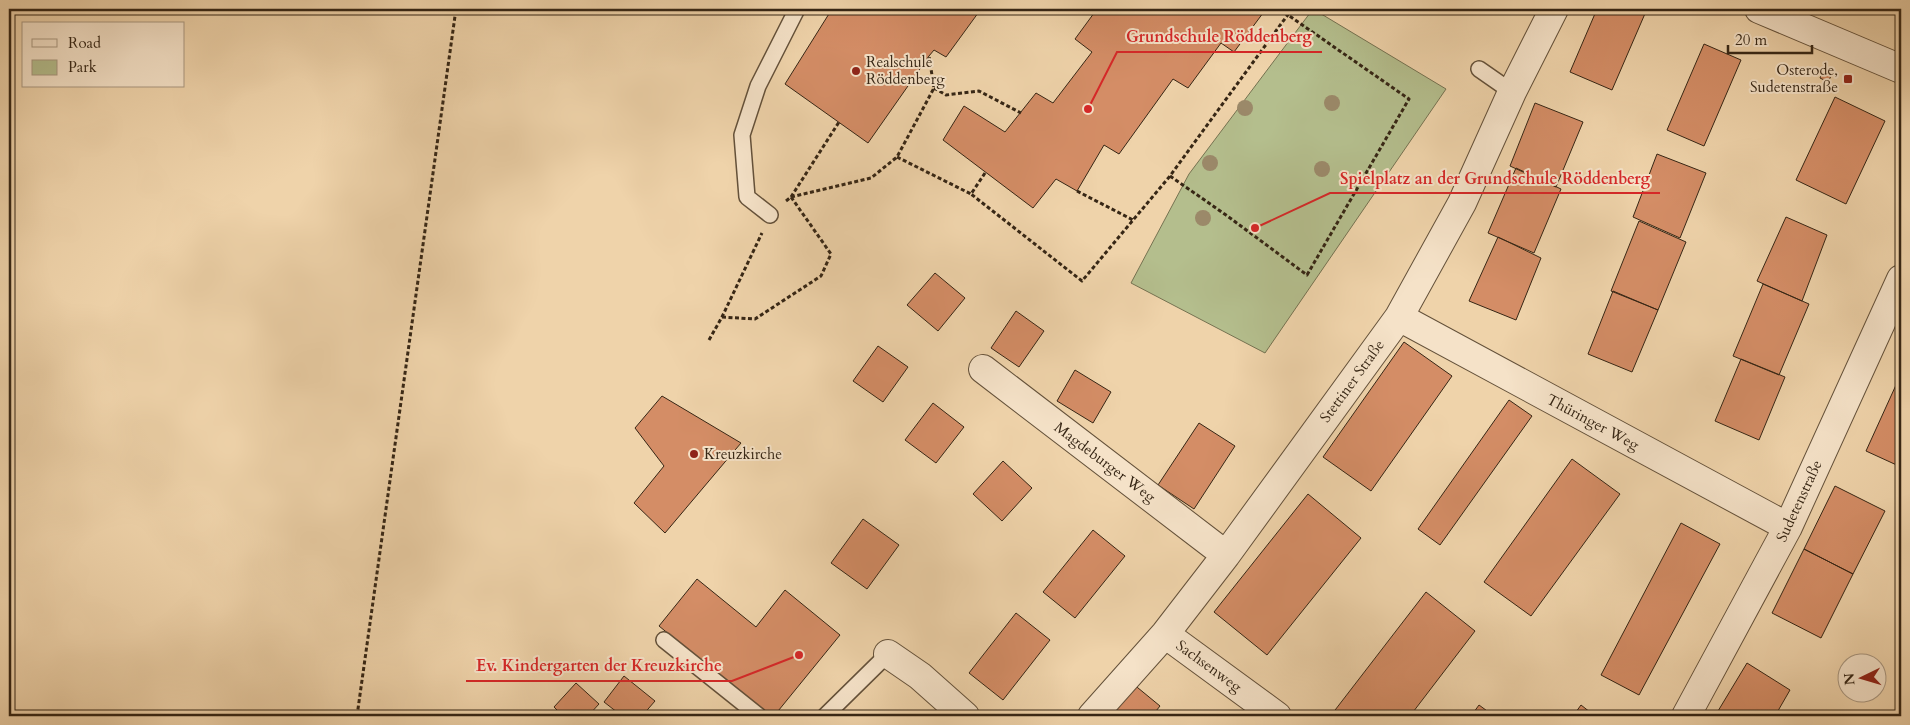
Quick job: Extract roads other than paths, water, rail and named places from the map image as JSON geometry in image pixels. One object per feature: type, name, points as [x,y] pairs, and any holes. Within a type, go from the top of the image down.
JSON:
[{"type":"street","name":"Stettiner Straße","points":[[1092,716],[1165,634],[1226,555],[1399,318],[1462,203],[1512,92],[1554,9]]},
{"type":"street","points":[[1759,9],[1901,69]]},
{"type":"street","name":"Sudetenstraße","points":[[1686,716],[1788,527],[1901,279]]},
{"type":"street","name":"Thüringer Weg","points":[[1399,318],[1788,527]]},
{"type":"street","name":"Magdeburger Weg","points":[[983,369],[1226,555]]},
{"type":"street","name":"Sachsenweg","points":[[1165,634],[1277,716]]},
{"type":"street","points":[[888,654],[920,676],[965,716]]},
{"type":"lane","points":[[770,215],[747,197],[742,135],[758,86],[797,9]]},
{"type":"lane","points":[[1479,69],[1512,92]]},
{"type":"lane","points":[[664,640],[759,716]]},
{"type":"lane","points":[[826,716],[888,654]]},
{"type":"place","name":"Realschule Röddenberg","points":[[856,71]]},
{"type":"place","name":"Osterode, Sudetenstraße","points":[[1848,79]]},
{"type":"place","name":"Grundschule Röddenberg","points":[[1088,109]]},
{"type":"place","name":"Spielplatz an der Grundschule Röddenberg","points":[[1255,228]]},
{"type":"place","name":"Kreuzkirche","points":[[694,454]]},
{"type":"place","name":"Ev. Kindergarten der Kreuzkirche","points":[[799,655]]}]
